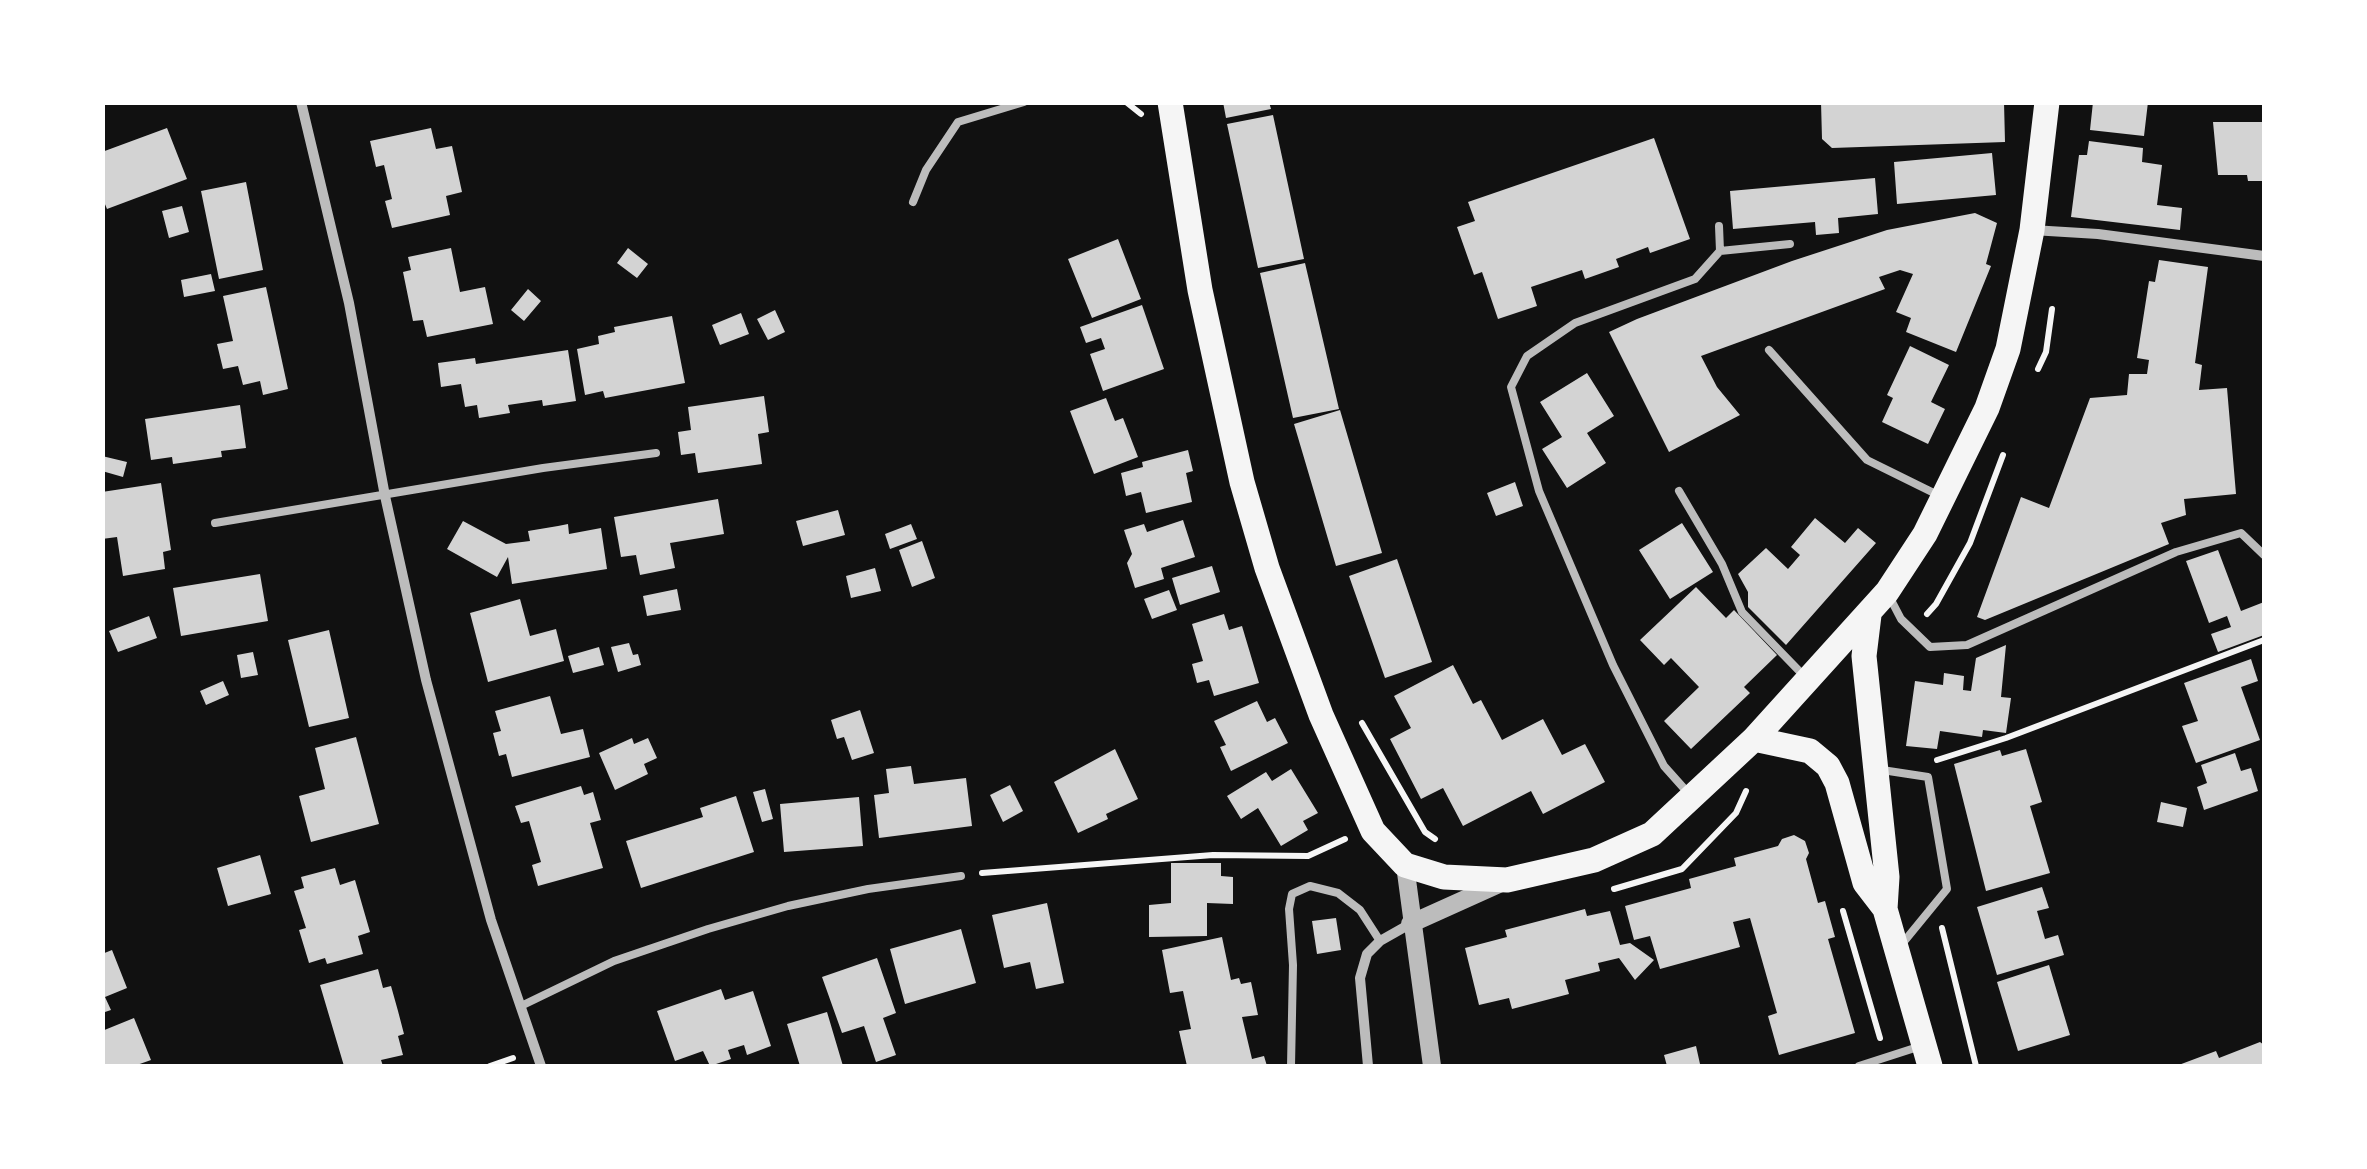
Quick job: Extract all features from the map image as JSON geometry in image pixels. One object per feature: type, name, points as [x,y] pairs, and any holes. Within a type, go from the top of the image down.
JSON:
[{"type":"main road","points":[[1170,102],[1200,290],[1242,482],[1267,568],[1322,714],[1374,831],[1405,865],[1444,877],[1507,880],[1594,860],[1652,834],[1754,739],[1886,592],[1925,534],[1987,408],[2008,348],[2032,230],[2047,102]]},
{"type":"main road","points":[[1869,615],[1864,656],[1887,878],[1885,909],[1926,1056]]},
{"type":"main road","points":[[1754,739],[1810,751],[1828,766],[1865,883],[1885,909]]},
{"type":"street","points":[[301,102],[349,303],[384,496],[462,820],[540,1066]]},
{"type":"street","points":[[2032,230],[2098,234],[2264,256]]},
{"type":"street","points":[[1405,865],[1432,1066]]},
{"type":"street","points":[[1368,1066],[1360,978],[1367,954],[1380,941],[1410,924],[1507,880]]},
{"type":"lane","points":[[913,202],[926,170],[958,122],[1024,102]]},
{"type":"lane","points":[[1692,798],[1664,766],[1613,666],[1539,492],[1512,387],[1527,356],[1575,323],[1695,280],[1720,251],[1719,226]]},
{"type":"lane","points":[[1720,251],[1790,244]]},
{"type":"lane","points":[[1769,350],[1867,460],[1942,497]]},
{"type":"lane","points":[[215,522],[656,453]]},
{"type":"lane","points":[[1679,492],[1722,564],[1742,612],[1810,681]]},
{"type":"lane","points":[[1886,592],[1901,620],[1930,647],[1966,645],[2176,552],[2240,533],[2264,555]]},
{"type":"lane","points":[[1874,769],[1928,777],[1946,889],[1896,951]]},
{"type":"lane","points":[[521,1006],[614,962],[708,928],[868,889],[961,876]]},
{"type":"lane","points":[[1290,1066],[1292,894],[1310,886],[1338,893],[1360,910],[1380,941]]},
{"type":"lane","points":[[1859,1066],[1926,1056]]},
{"type":"path","points":[[1928,777],[1934,761],[1951,754],[2006,738],[2264,640]]},
{"type":"path","points":[[1352,714],[1365,727],[1425,832],[1438,841]]},
{"type":"path","points":[[961,876],[1213,856],[1308,856],[1349,837],[1374,831]]},
{"type":"path","points":[[1936,903],[1976,1066]]},
{"type":"building","points":[[1223,102],[1269,102],[1271,109],[1226,118]]},
{"type":"building","points":[[1821,102],[2004,102],[2005,142],[1832,148],[1822,139]]},
{"type":"building","points":[[2093,102],[2148,102],[2144,136],[2090,130]]},
{"type":"building","points":[[1273,115],[1304,259],[1258,268],[1227,124]]},
{"type":"building","points":[[2213,122],[2264,122],[2264,181],[2248,181],[2247,175],[2218,175]]},
{"type":"building","points":[[167,128],[187,179],[107,209],[102,197],[102,152]]},
{"type":"building","points":[[431,128],[436,149],[452,146],[462,192],[446,196],[450,215],[392,228],[385,201],[392,199],[384,165],[376,167],[370,141]]},
{"type":"building","points":[[1654,138],[1690,239],[1650,253],[1648,247],[1616,259],[1619,267],[1585,279],[1582,270],[1531,287],[1537,306],[1498,319],[1482,272],[1474,275],[1457,227],[1475,221],[1468,202]]},
{"type":"building","points":[[2089,141],[2143,148],[2142,162],[2162,165],[2157,205],[2182,208],[2180,230],[2071,217],[2079,155],[2087,155]]},
{"type":"building","points":[[1992,153],[1996,195],[1897,204],[1894,162]]},
{"type":"building","points":[[1875,178],[1878,214],[1838,218],[1839,233],[1816,235],[1815,222],[1733,229],[1730,191]]},
{"type":"building","points":[[246,182],[263,270],[219,279],[201,191]]},
{"type":"building","points":[[182,206],[189,232],[169,238],[162,211]]},
{"type":"building","points":[[1975,213],[1997,223],[1986,264],[1991,266],[1956,352],[1906,332],[1911,318],[1896,312],[1913,274],[1900,270],[1879,277],[1885,289],[1701,356],[1717,387],[1740,415],[1669,452],[1609,332],[1792,261],[1887,230]]},
{"type":"building","points":[[1118,239],[1141,299],[1092,318],[1068,259]]},
{"type":"building","points":[[451,248],[460,292],[485,287],[493,324],[427,337],[423,320],[413,321],[403,272],[411,270],[408,257]]},
{"type":"building","points":[[628,248],[648,264],[637,278],[617,263]]},
{"type":"building","points":[[2159,260],[2208,267],[2195,363],[2202,365],[2199,390],[2227,388],[2236,494],[2184,499],[2186,515],[2161,523],[2169,544],[1985,620],[1977,617],[2021,497],[2049,508],[2090,398],[2127,395],[2129,374],[2147,374],[2149,360],[2137,358],[2149,281],[2155,282]]},
{"type":"building","points":[[1305,263],[1339,409],[1293,418],[1260,273]]},
{"type":"building","points":[[211,274],[215,291],[184,297],[181,280]]},
{"type":"building","points":[[266,287],[288,389],[263,395],[260,381],[243,385],[238,366],[223,369],[217,344],[233,341],[223,296]]},
{"type":"building","points":[[528,289],[541,301],[524,321],[511,310]]},
{"type":"building","points":[[1142,305],[1164,369],[1103,391],[1090,354],[1105,349],[1101,338],[1086,343],[1080,327]]},
{"type":"building","points":[[775,310],[785,332],[768,340],[757,319]]},
{"type":"building","points":[[741,313],[749,334],[720,345],[712,325]]},
{"type":"building","points":[[672,316],[685,383],[605,398],[603,391],[585,395],[577,349],[599,344],[598,336],[615,332],[614,327]]},
{"type":"building","points":[[1910,346],[1949,365],[1931,402],[1945,409],[1928,444],[1882,422],[1893,398],[1887,395]]},
{"type":"building","points":[[568,350],[576,401],[543,406],[542,400],[508,405],[510,413],[479,418],[477,405],[465,407],[461,384],[441,387],[438,363],[475,358],[476,364]]},
{"type":"building","points":[[1587,373],[1614,416],[1587,433],[1606,463],[1567,488],[1542,449],[1562,437],[1540,402]]},
{"type":"building","points":[[764,396],[769,432],[758,434],[762,464],[698,473],[695,453],[681,455],[678,432],[691,430],[688,407]]},
{"type":"building","points":[[1106,398],[1115,421],[1123,418],[1138,457],[1094,474],[1070,411]]},
{"type":"building","points":[[240,405],[246,448],[221,451],[222,457],[173,464],[172,457],[151,460],[145,419]]},
{"type":"building","points":[[1340,410],[1382,553],[1336,566],[1294,424]]},
{"type":"building","points":[[1188,450],[1193,471],[1186,473],[1192,502],[1146,513],[1141,492],[1126,496],[1121,473],[1143,467],[1142,462]]},
{"type":"building","points":[[102,456],[127,462],[123,477],[102,471]]},
{"type":"building","points":[[1515,482],[1523,506],[1496,516],[1487,493]]},
{"type":"building","points":[[161,483],[171,550],[163,552],[165,569],[123,576],[117,537],[102,539],[102,492]]},
{"type":"building","points":[[718,499],[724,534],[670,543],[675,568],[640,575],[636,555],[621,557],[614,517]]},
{"type":"building","points":[[838,510],[845,535],[803,546],[796,521]]},
{"type":"building","points":[[1815,518],[1845,543],[1858,528],[1876,543],[1786,645],[1748,607],[1748,592],[1738,574],[1766,548],[1788,569],[1800,555],[1791,547]]},
{"type":"building","points":[[1183,520],[1195,557],[1161,568],[1164,579],[1135,588],[1127,563],[1132,554],[1124,530],[1144,524],[1147,532]]},
{"type":"building","points":[[463,521],[506,544],[530,541],[528,531],[568,524],[569,534],[601,528],[607,569],[512,584],[508,557],[497,577],[447,549]]},
{"type":"building","points":[[1682,523],[1713,572],[1670,599],[1639,550]]},
{"type":"building","points":[[911,524],[917,539],[890,549],[885,534]]},
{"type":"building","points":[[922,541],[935,578],[912,587],[899,550]]},
{"type":"building","points":[[2218,550],[2241,611],[2264,602],[2264,635],[2218,652],[2211,634],[2231,627],[2227,616],[2209,623],[2186,561]]},
{"type":"building","points":[[1397,559],[1432,662],[1385,678],[1349,576]]},
{"type":"building","points":[[1212,566],[1220,592],[1180,605],[1172,578]]},
{"type":"building","points":[[875,568],[881,591],[851,598],[846,576]]},
{"type":"building","points":[[260,574],[268,621],[181,636],[173,588]]},
{"type":"building","points":[[1696,587],[1726,618],[1734,610],[1777,655],[1744,687],[1750,693],[1691,749],[1664,721],[1699,687],[1671,658],[1664,665],[1640,640]]},
{"type":"building","points":[[677,589],[681,610],[647,616],[643,596]]},
{"type":"building","points":[[1169,590],[1177,610],[1152,619],[1144,599]]},
{"type":"building","points":[[520,599],[530,636],[556,629],[564,661],[488,682],[470,613]]},
{"type":"building","points":[[1224,614],[1229,630],[1242,626],[1259,683],[1214,696],[1209,680],[1197,683],[1192,664],[1203,661],[1192,624]]},
{"type":"building","points":[[149,616],[157,638],[118,652],[109,631]]},
{"type":"building","points":[[329,630],[349,718],[309,727],[288,640]]},
{"type":"building","points":[[629,643],[641,665],[618,672],[611,647]]},
{"type":"building","points":[[2006,645],[2001,697],[2011,698],[2006,733],[1983,730],[1982,737],[1940,731],[1937,749],[1906,746],[1915,681],[1943,685],[1944,673],[1964,676],[1963,690],[1971,691],[1976,658]]},
{"type":"building","points":[[599,647],[604,665],[573,673],[568,656]]},
{"type":"building","points":[[253,652],[258,675],[241,678],[237,655]]},
{"type":"building","points":[[2251,659],[2258,681],[2241,687],[2260,740],[2196,763],[2182,726],[2198,721],[2184,683]]},
{"type":"building","points":[[1453,665],[1473,704],[1481,700],[1502,740],[1543,719],[1562,755],[1585,744],[1605,782],[1543,814],[1531,791],[1463,826],[1443,788],[1421,799],[1390,739],[1411,728],[1394,696]]},
{"type":"building","points":[[223,681],[229,695],[206,705],[200,691]]},
{"type":"building","points":[[550,696],[561,734],[583,729],[590,757],[512,777],[506,754],[499,756],[493,733],[501,731],[495,711]]},
{"type":"building","points":[[1257,701],[1267,722],[1275,718],[1288,743],[1231,771],[1220,747],[1226,745],[1214,721]]},
{"type":"building","points":[[860,710],[874,753],[852,760],[844,737],[837,739],[831,720]]},
{"type":"building","points":[[356,737],[379,824],[311,842],[299,796],[325,789],[315,748]]},
{"type":"building","points":[[632,738],[634,744],[648,738],[657,758],[644,764],[648,774],[615,790],[599,753]]},
{"type":"building","points":[[1115,749],[1138,799],[1078,833],[1054,782]]},
{"type":"building","points":[[2026,749],[2042,802],[2030,806],[2050,873],[1986,891],[1954,764],[2000,750],[2002,756]]},
{"type":"building","points":[[2235,753],[2241,771],[2251,768],[2258,791],[2204,810],[2197,787],[2207,783],[2201,765]]},
{"type":"building","points":[[911,766],[914,784],[966,778],[972,826],[879,838],[874,795],[889,793],[886,769]]},
{"type":"building","points":[[1291,769],[1318,813],[1303,821],[1308,830],[1281,846],[1258,808],[1241,819],[1227,796],[1266,772],[1272,781]]},
{"type":"building","points":[[1010,785],[1023,811],[1003,822],[990,795]]},
{"type":"building","points":[[581,786],[584,795],[593,792],[601,820],[590,823],[603,868],[538,886],[532,865],[541,862],[529,821],[521,823],[515,806]]},
{"type":"building","points":[[765,789],[773,819],[762,822],[753,792]]},
{"type":"building","points":[[736,796],[754,852],[641,888],[626,841],[703,817],[700,808]]},
{"type":"building","points":[[859,797],[863,846],[784,852],[780,804]]},
{"type":"building","points":[[2161,802],[2187,808],[2183,827],[2157,822]]},
{"type":"building","points":[[1794,835],[1805,841],[1818,903],[1825,901],[1835,937],[1828,939],[1855,1033],[1779,1055],[1768,1016],[1777,1013],[1750,918],[1733,922],[1740,947],[1660,969],[1650,936],[1634,940],[1625,906],[1691,888],[1689,879],[1736,866],[1734,858],[1778,846],[1782,839]]},
{"type":"building","points":[[260,855],[271,894],[228,906],[217,868]]},
{"type":"building","points":[[1171,863],[1221,863],[1221,876],[1233,877],[1233,904],[1207,903],[1207,936],[1149,937],[1149,905],[1171,903]]},
{"type":"building","points":[[335,868],[340,885],[355,880],[370,932],[358,936],[363,954],[327,964],[325,958],[309,963],[299,930],[306,928],[294,891],[304,888],[301,877]]},
{"type":"building","points":[[2042,887],[2049,908],[2037,911],[2045,939],[2058,935],[2064,955],[1997,975],[1977,907]]},
{"type":"building","points":[[1047,903],[1064,983],[1036,989],[1030,962],[1004,968],[992,915]]},
{"type":"building","points":[[1585,909],[1587,916],[1610,911],[1620,945],[1630,943],[1654,960],[1635,980],[1619,958],[1598,963],[1600,971],[1565,980],[1569,994],[1512,1009],[1509,998],[1479,1005],[1465,948],[1507,937],[1505,930]]},
{"type":"building","points":[[1336,918],[1341,950],[1317,954],[1312,921]]},
{"type":"building","points":[[961,929],[976,983],[905,1004],[890,949]]},
{"type":"building","points":[[1222,937],[1231,980],[1251,982],[1258,1015],[1242,1017],[1252,1059],[1264,1056],[1267,1066],[1187,1066],[1179,1031],[1191,1029],[1183,991],[1170,993],[1162,950]]},
{"type":"building","points":[[112,950],[127,988],[105,997],[111,1010],[102,1013],[102,954]]},
{"type":"building","points":[[877,958],[896,1013],[883,1018],[896,1055],[876,1062],[864,1026],[842,1033],[822,977]]},
{"type":"building","points":[[2049,965],[2070,1035],[2018,1051],[1997,982]]},
{"type":"building","points":[[378,969],[383,988],[391,986],[404,1034],[398,1036],[403,1055],[381,1060],[383,1066],[344,1066],[320,985]]},
{"type":"building","points":[[721,989],[725,1000],[753,991],[771,1046],[747,1055],[744,1045],[728,1050],[731,1059],[710,1066],[703,1051],[675,1061],[657,1011]]},
{"type":"building","points":[[827,1012],[843,1066],[800,1066],[787,1024]]},
{"type":"building","points":[[134,1018],[151,1060],[134,1066],[102,1066],[102,1031]]},
{"type":"building","points":[[2260,1042],[2264,1045],[2264,1066],[2176,1066],[2216,1051],[2219,1058]]},
{"type":"building","points":[[1696,1046],[1700,1064],[1667,1066],[1664,1055]]}]
